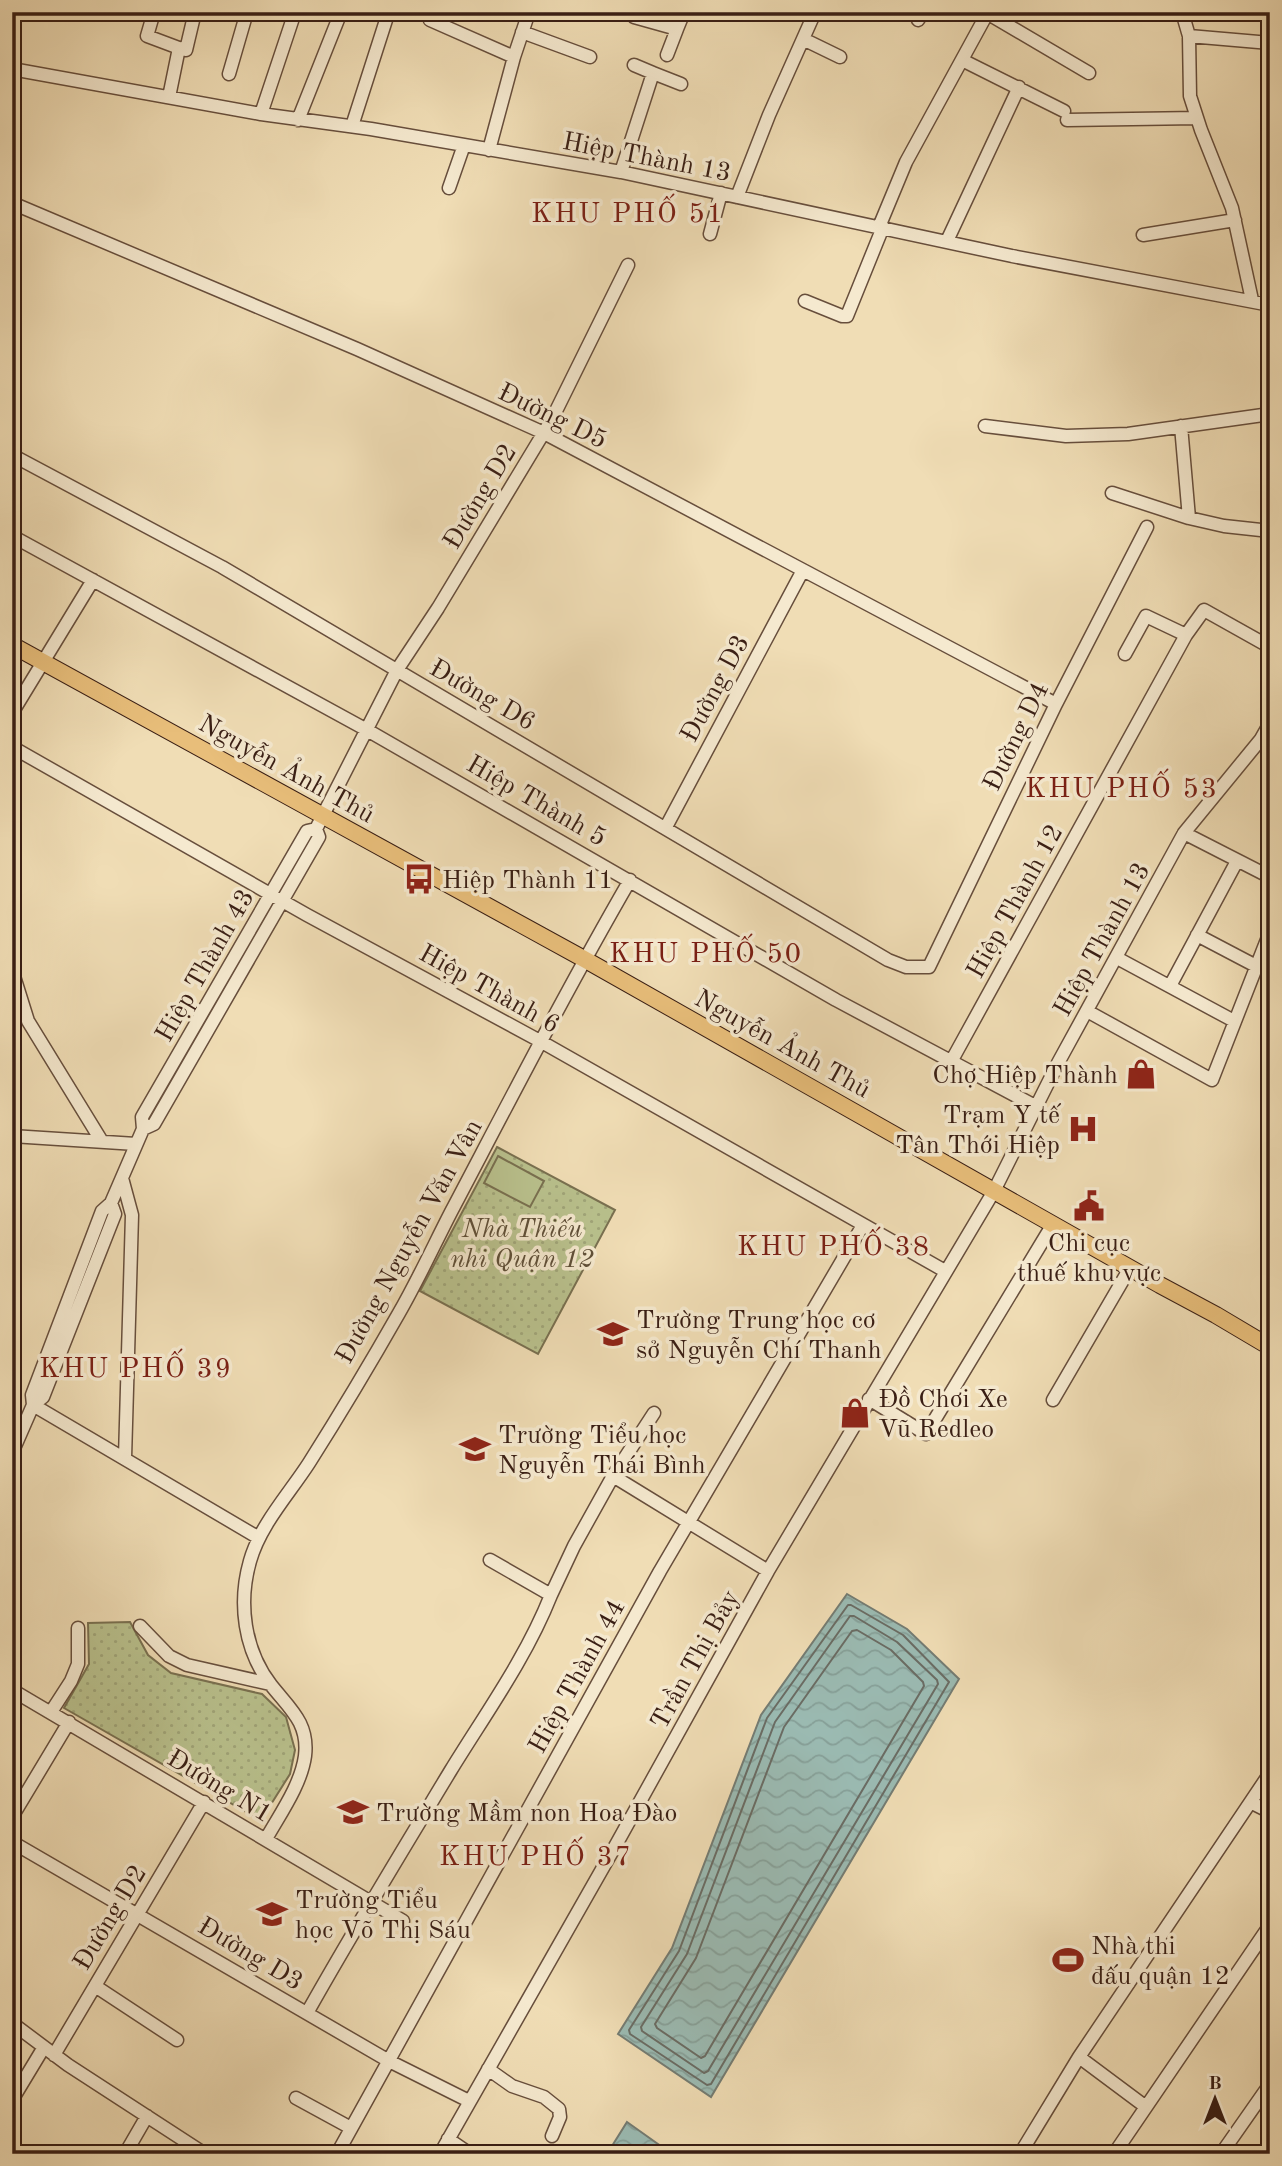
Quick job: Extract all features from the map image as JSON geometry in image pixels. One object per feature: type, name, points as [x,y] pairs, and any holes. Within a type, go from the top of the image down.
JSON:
[{"type":"main road","name":"Nguyễn Ảnh Thủ","points":[[12,645],[319,823],[584,959],[1270,1347]]},
{"type":"street","points":[[154,12],[146,36],[186,50],[195,12]]},
{"type":"street","points":[[229,74],[247,12]]},
{"type":"street","points":[[261,114],[295,12]]},
{"type":"street","points":[[298,120],[341,12]]},
{"type":"street","points":[[432,12],[430,20],[514,57]]},
{"type":"street","points":[[489,150],[529,12]]},
{"type":"street","points":[[667,55],[684,12]]},
{"type":"street","points":[[737,197],[769,115],[815,12]]},
{"type":"street","points":[[1182,12],[1189,36],[1190,96],[1232,208],[1252,300]]},
{"type":"street","points":[[805,302],[847,316],[906,162],[988,13],[1089,73]]},
{"type":"street","points":[[352,127],[387,17]]},
{"type":"street","points":[[634,17],[677,29]]},
{"type":"street","points":[[522,32],[590,57]]},
{"type":"street","points":[[1189,36],[1270,43]]},
{"type":"street","points":[[803,39],[840,57]]},
{"type":"street","points":[[169,97],[179,48]]},
{"type":"street","points":[[962,60],[1019,88],[1065,116],[1197,118]]},
{"type":"street","points":[[634,65],[681,83]]},
{"type":"street","name":"Hiệp Thành 13","points":[[12,69],[261,114],[621,172],[947,241],[1270,305]]},
{"type":"street","points":[[621,172],[653,72]]},
{"type":"street","points":[[947,241],[1019,88]]},
{"type":"street","points":[[449,188],[464,145]]},
{"type":"street","points":[[710,234],[721,193]]},
{"type":"street","name":"Đường D5","points":[[12,202],[357,349],[544,433],[1056,704]]},
{"type":"street","points":[[1143,235],[1235,220]]},
{"type":"street","name":"Đường D2","points":[[397,670],[438,608],[544,433],[628,265]]},
{"type":"street","points":[[985,426],[1066,436],[1128,434],[1270,414]]},
{"type":"street","points":[[1181,426],[1189,518]]},
{"type":"street","name":"Đường D6","points":[[12,455],[222,566],[888,960],[906,967],[929,967]]},
{"type":"street","points":[[1112,493],[1189,518],[1224,526],[1270,531]]},
{"type":"street","name":"Đường D4","points":[[929,967],[1056,704],[1147,527]]},
{"type":"street","name":"Hiệp Thành 5","points":[[12,537],[367,730],[836,1000],[1037,1107]]},
{"type":"street","name":"Đường D3","points":[[666,827],[803,570]]},
{"type":"street","points":[[12,713],[93,580]]},
{"type":"street","name":"Hiệp Thành 12","points":[[952,1060],[1186,635],[1204,610],[1270,647]]},
{"type":"street","points":[[1125,653],[1146,616],[1186,635]]},
{"type":"street","name":"Hiệp Thành 43","points":[[12,1453],[33,1405],[33,1395],[102,1211],[111,1203],[143,1129],[154,1124],[277,897],[319,837],[319,823],[397,670]]},
{"type":"street","name":"Hiệp Thành 13","points":[[994,1191],[1184,833],[1261,739],[1269,725]]},
{"type":"street","name":"Hiệp Thành 6","points":[[12,747],[277,897],[540,1041],[945,1271]]},
{"type":"street","points":[[1184,833],[1270,877]]},
{"type":"street","points":[[1170,986],[1237,861]]},
{"type":"street","name":"Đường Nguyễn Văn Vân","points":[[266,1839],[302,1772],[306,1740],[302,1724],[294,1710],[270,1684],[256,1660],[247,1635],[244,1588],[250,1560],[259,1538],[308,1464],[400,1311],[540,1041],[631,880]]},
{"type":"street","points":[[1087,1012],[1212,1080],[1270,932]]},
{"type":"street","points":[[1197,935],[1256,966]]},
{"type":"street","points":[[1117,958],[1234,1021]]},
{"type":"street","points":[[12,970],[28,1021],[101,1140]]},
{"type":"street","points":[[12,1136],[136,1144]]},
{"type":"street","points":[[122,1178],[132,1215],[125,1458]]},
{"type":"street","name":"Trần Thị Bảy","points":[[440,2154],[768,1571],[994,1191]]},
{"type":"street","points":[[869,1399],[926,1434],[1053,1224]]},
{"type":"street","name":"Hiệp Thành 44","points":[[337,2154],[689,1522],[863,1225]]},
{"type":"street","points":[[1053,1400],[1130,1268]]},
{"type":"street","points":[[33,1405],[259,1538]]},
{"type":"street","points":[[307,2013],[370,1901],[497,1698],[541,1620],[574,1546],[613,1476],[653,1413]]},
{"type":"street","points":[[613,1476],[768,1571]]},
{"type":"street","points":[[490,1560],[551,1595]]},
{"type":"street","points":[[140,1626],[169,1656],[187,1665],[270,1684]]},
{"type":"street","points":[[51,1712],[71,1681],[78,1664],[78,1628]]},
{"type":"street","name":"Đường N1","points":[[12,1690],[403,1921]]},
{"type":"street","points":[[12,1817],[68,1722]]},
{"type":"street","points":[[1020,2154],[1079,2057],[1270,1773]]},
{"type":"street","name":"Đường D2","points":[[12,2100],[95,1986],[204,1802]]},
{"type":"street","points":[[1252,1803],[1270,1812]]},
{"type":"street","name":"Đường D3","points":[[12,1842],[389,2061],[469,2101]]},
{"type":"street","points":[[1114,2154],[1270,1925]]},
{"type":"street","points":[[95,1986],[177,2040]]},
{"type":"street","points":[[12,2023],[49,2051],[205,2154]]},
{"type":"street","points":[[1079,2057],[1146,2107]]},
{"type":"street","points":[[488,2069],[512,2086],[544,2097],[559,2109],[560,2117],[552,2136]]},
{"type":"street","points":[[1221,2154],[1270,2084]]},
{"type":"street","points":[[296,2098],[351,2128]]},
{"type":"street","points":[[125,2154],[147,2116]]},
{"type":"street","points":[[448,2139],[470,2154]]},
{"type":"green space","name":"Nhà Thiếu nhi Quận 12","points":[[497,1147],[615,1210],[538,1354],[420,1291]]},
{"type":"green space","points":[[498,1156],[544,1181],[530,1207],[484,1183]]},
{"type":"green space","points":[[130,1622],[148,1655],[171,1673],[262,1694],[286,1717],[295,1750],[290,1774],[263,1817],[255,1817],[64,1708],[89,1664],[88,1623]]},
{"type":"water","points":[[847,1594],[907,1629],[959,1679],[711,2097],[618,2034],[672,1948],[761,1715]]},
{"type":"water","points":[[627,2122],[672,2154],[607,2154]]},
{"type":"place","name":"Hiệp Thành 11","points":[[419,879]]},
{"type":"place","name":"Chợ Hiệp Thành","points":[[1141,1074]]},
{"type":"place","name":"Trạm Y tế Tân Thới Hiệp","points":[[1083,1129]]},
{"type":"place","name":"Chi cục thuế khu vực","points":[[1089,1206]]},
{"type":"place","name":"Trường Trung học cơ sở Nguyễn Chí Thanh","points":[[613,1334]]},
{"type":"place","name":"Đồ Chơi Xe Vũ Redleo","points":[[855,1413]]},
{"type":"place","name":"Trường Tiểu học Nguyễn Thái Bình","points":[[475,1449]]},
{"type":"place","name":"Trường Mầm non Hoa Đào","points":[[353,1812]]},
{"type":"place","name":"Trường Tiểu học Võ Thị Sáu","points":[[272,1914]]},
{"type":"place","name":"Nhà thi đấu quận 12","points":[[1068,1960]]},
{"type":"district","name":"KHU PHỐ 51","points":[[628,212]]},
{"type":"district","name":"KHU PHỐ 53","points":[[1122,787]]},
{"type":"district","name":"KHU PHỐ 50","points":[[706,952]]},
{"type":"district","name":"KHU PHỐ 38","points":[[834,1245]]},
{"type":"district","name":"KHU PHỐ 39","points":[[136,1367]]},
{"type":"district","name":"KHU PHỐ 37","points":[[536,1855]]}]
